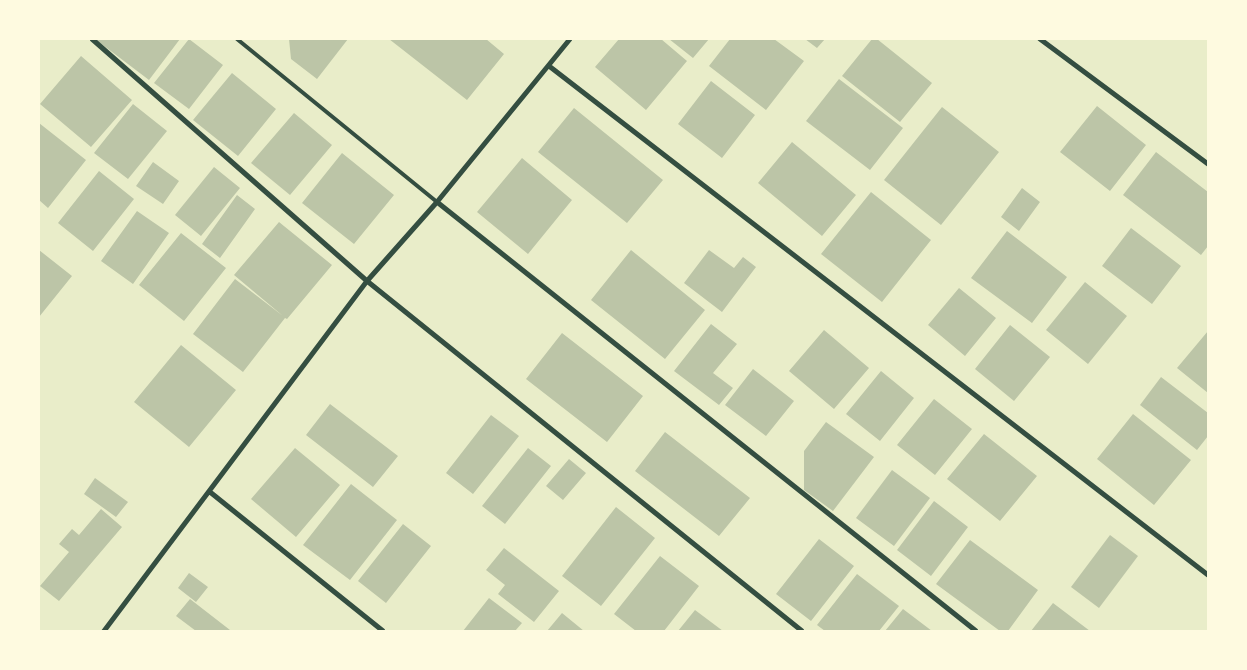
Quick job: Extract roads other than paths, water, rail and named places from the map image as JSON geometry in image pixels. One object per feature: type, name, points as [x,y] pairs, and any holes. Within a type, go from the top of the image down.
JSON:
[{"type":"street","points":[[92,39],[367,281],[802,631]]},
{"type":"street","points":[[104,631],[367,281],[436,202],[570,39]]},
{"type":"street","points":[[1040,39],[1208,164]]},
{"type":"street","points":[[549,66],[1208,575]]},
{"type":"street","points":[[436,202],[976,631]]},
{"type":"street","points":[[210,492],[383,631]]},
{"type":"lane","points":[[237,39],[436,202]]}]
